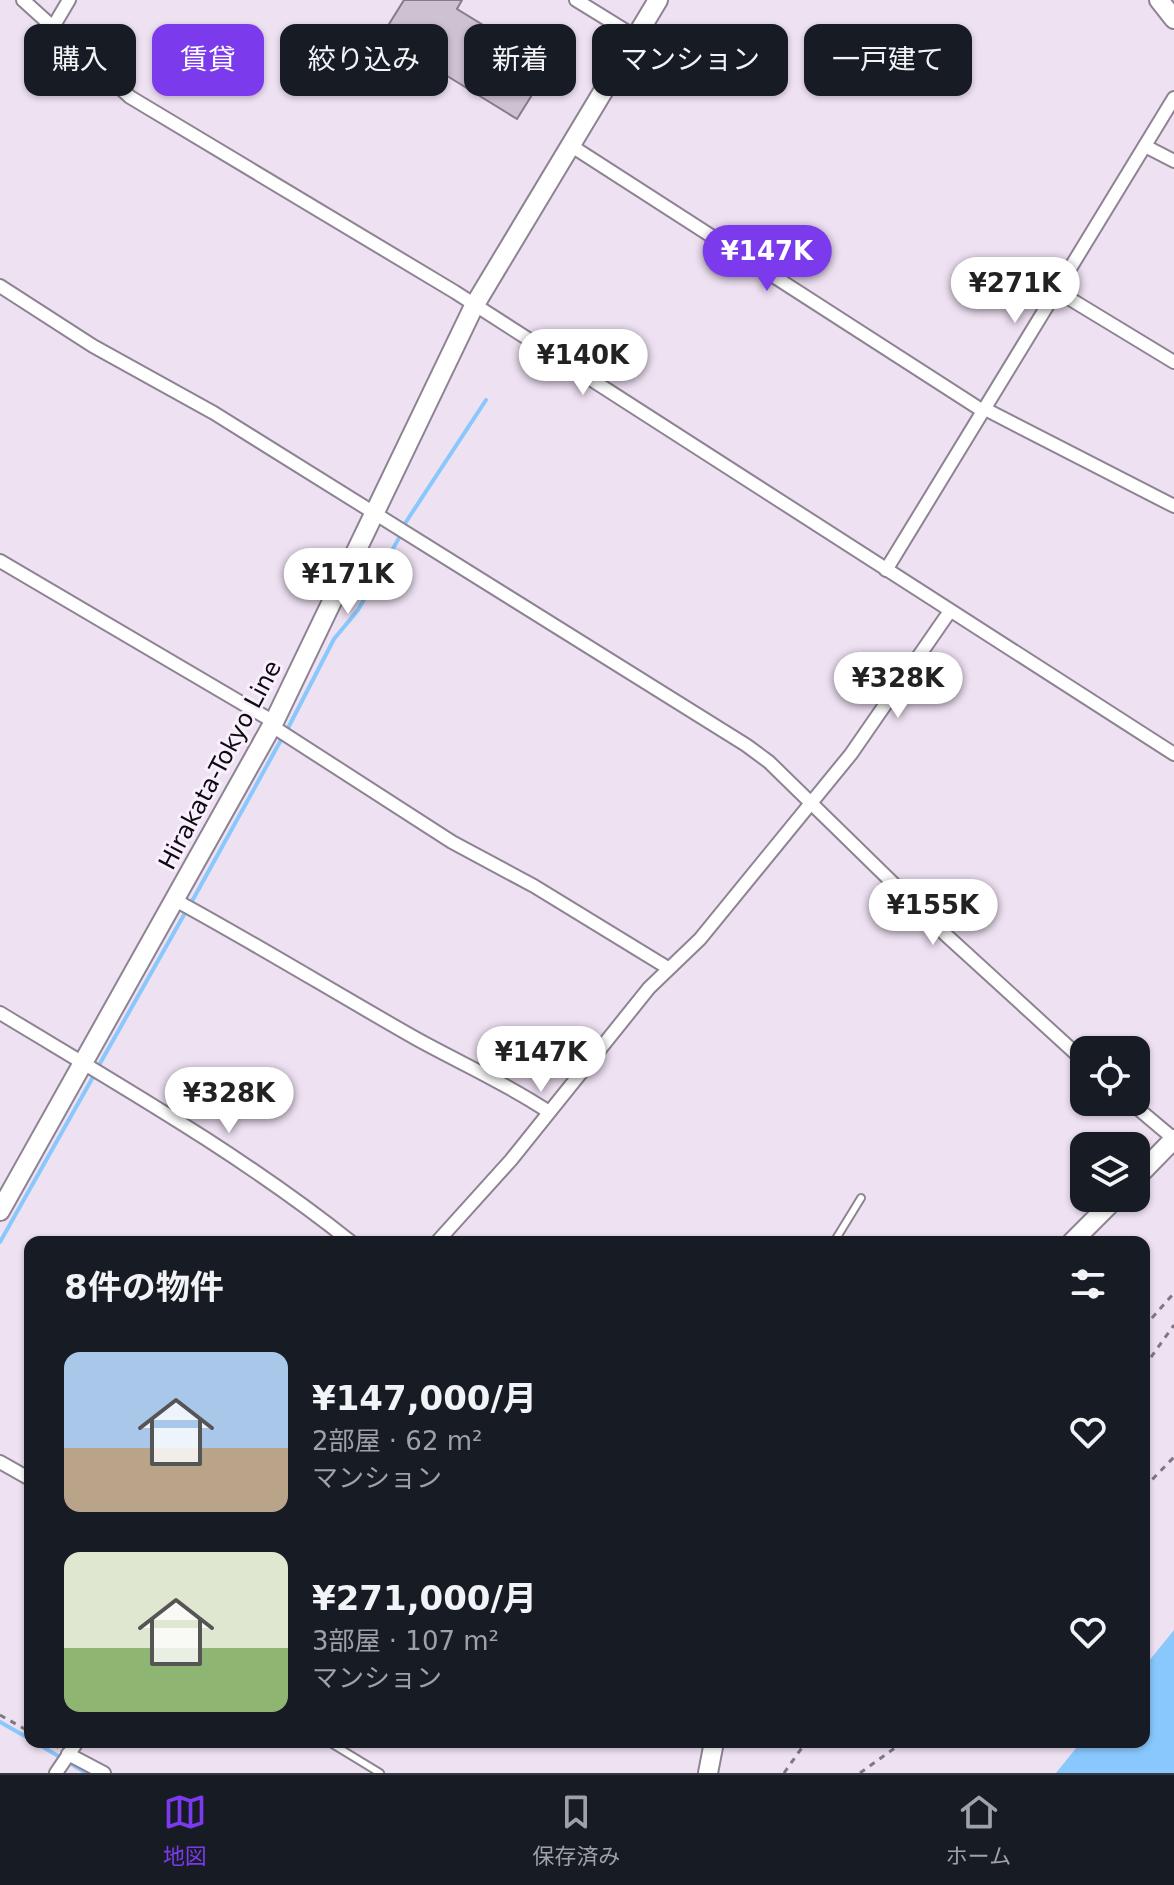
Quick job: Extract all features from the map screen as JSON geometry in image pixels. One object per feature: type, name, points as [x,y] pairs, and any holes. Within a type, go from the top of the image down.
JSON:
[{"type":"main road","name":"Hirakata-Tokyo Line","points":[[644,24],[658,0]]},
{"type":"main road","points":[[1159,0],[1174,19]]},
{"type":"main road","name":"Hirakata-Tokyo Line","points":[[0,1211],[273,724],[474,306],[600,96]]},
{"type":"main road","points":[[1150,1164],[1174,1139]]},
{"type":"main road","points":[[1078,1236],[1102,1212]]},
{"type":"main road","points":[[708,1773],[713,1748]]},
{"type":"street","points":[[23,0],[50,24]]},
{"type":"street","points":[[55,24],[69,0]]},
{"type":"street","points":[[576,0],[615,24]]},
{"type":"street","points":[[129,96],[474,306],[1174,754]]},
{"type":"street","points":[[886,570],[1174,98]]},
{"type":"street","points":[[570,145],[984,410],[1174,506]]},
{"type":"street","points":[[1145,146],[1174,161]]},
{"type":"street","points":[[0,286],[93,346],[214,413],[746,745],[1070,1048]]},
{"type":"street","points":[[1057,291],[1174,362]]},
{"type":"street","points":[[0,561],[273,724],[452,842],[534,886],[668,968]]},
{"type":"street","points":[[442,1236],[511,1160],[668,968],[700,939],[811,803],[907,679],[950,611]]},
{"type":"street","points":[[175,900],[306,971],[415,1038],[509,1085],[549,1112]]},
{"type":"street","points":[[0,1013],[292,1197],[343,1236]]},
{"type":"street","points":[[1147,1116],[1174,1139]]},
{"type":"street","points":[[0,1462],[24,1476]]},
{"type":"street","points":[[56,1773],[72,1748]]},
{"type":"street","points":[[68,1754],[104,1773]]},
{"type":"lane","points":[[838,1236],[861,1198]]},
{"type":"lane","points":[[339,1748],[380,1773]]},
{"type":"path","points":[[1150,1320],[1174,1293]]},
{"type":"path","points":[[1150,1359],[1174,1325]]},
{"type":"path","points":[[1150,1482],[1174,1457]]},
{"type":"path","points":[[0,1715],[24,1729]]},
{"type":"path","points":[[784,1773],[802,1748]]},
{"type":"path","points":[[860,1773],[895,1748]]},
{"type":"water","points":[[1174,1630],[1174,1773],[1056,1773],[1076,1748],[1150,1748],[1150,1660]]},
{"type":"building","points":[[404,0],[462,0],[457,9],[481,24],[464,24],[464,86],[448,77],[448,24],[389,24]]},
{"type":"building","points":[[480,96],[531,96],[517,119]]},
{"type":"waterway","points":[[402,528],[486,400]]},
{"type":"waterway","points":[[288,728],[334,639],[358,610],[399,538]]},
{"type":"waterway","points":[[191,903],[281,740]]},
{"type":"waterway","points":[[98,1067],[185,913]]},
{"type":"waterway","points":[[0,1242],[93,1077]]},
{"type":"waterway","points":[[0,1722],[24,1736]]},
{"type":"waterway","points":[[45,1748],[86,1773]]}]
